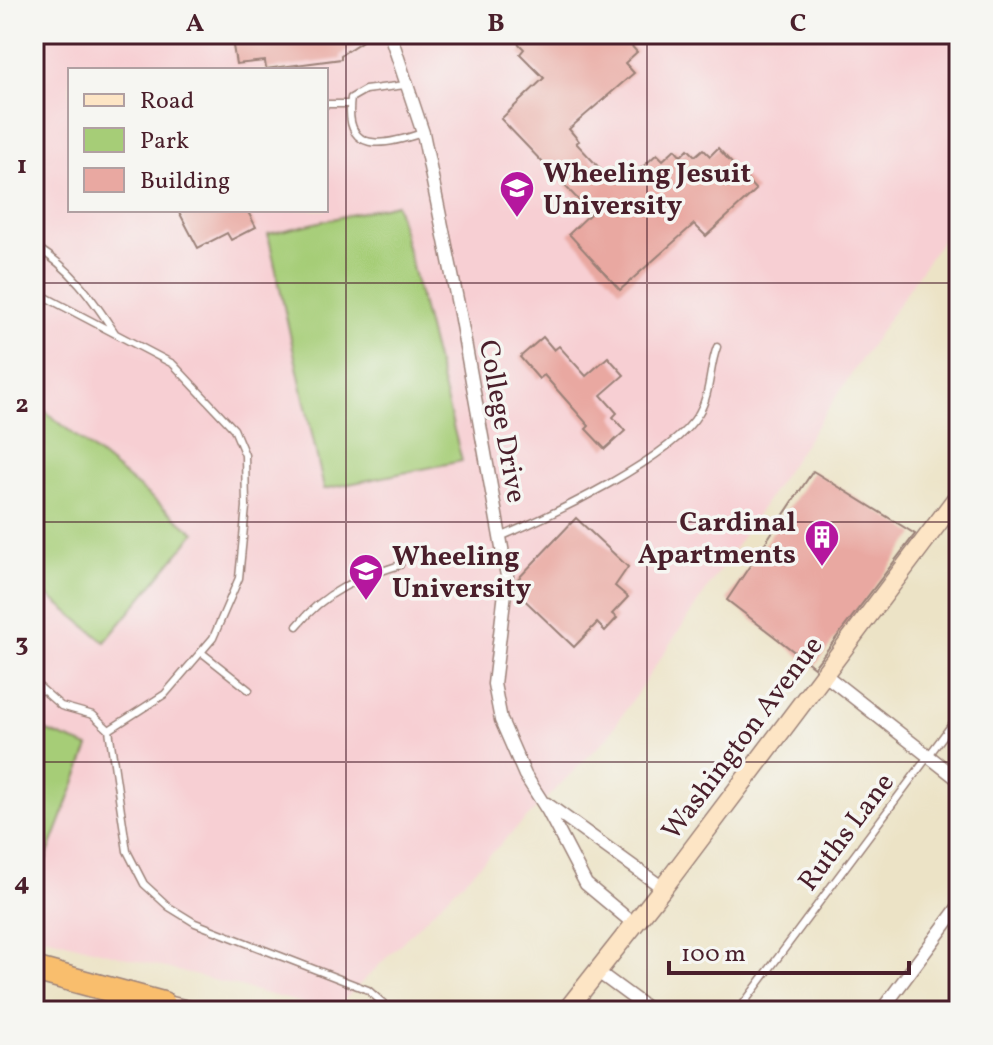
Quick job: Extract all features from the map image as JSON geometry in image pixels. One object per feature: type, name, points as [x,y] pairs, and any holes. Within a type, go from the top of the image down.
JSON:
[{"type":"highway","points":[[34,969],[162,1007]]},
{"type":"street","name":"College Drive","points":[[390,34],[423,133],[507,576],[494,684],[501,720],[538,798],[586,884],[634,924]]},
{"type":"street","name":"Washington Avenue","points":[[566,1011],[663,888],[959,495]]},
{"type":"street","points":[[824,674],[959,780]]},
{"type":"street","points":[[538,798],[663,888]]},
{"type":"street","points":[[881,1011],[959,906]]},
{"type":"street","points":[[598,972],[651,1011]]},
{"type":"street","points":[[162,1007],[192,1011]]},
{"type":"lane","points":[[947,34],[959,43]]},
{"type":"lane","points":[[405,85],[365,90],[351,98],[348,118],[355,133],[367,142],[385,144],[423,133]]},
{"type":"lane","points":[[328,104],[350,104]]},
{"type":"lane","points":[[34,246],[54,258],[83,285],[115,333]]},
{"type":"lane","points":[[34,291],[173,364],[234,429],[245,455],[246,507],[239,578],[213,638],[165,694],[109,730]]},
{"type":"lane","points":[[500,537],[542,519],[600,487],[648,459],[684,432],[700,412],[709,388],[711,363],[717,347]]},
{"type":"lane","points":[[297,626],[312,607],[335,590],[400,565]]},
{"type":"lane","points":[[201,652],[249,690]]},
{"type":"lane","points":[[34,682],[61,706],[93,715],[109,730],[127,851],[144,884],[169,907],[195,923],[368,990],[384,1004],[385,1011]]},
{"type":"lane","name":"Ruths Lane","points":[[738,1011],[959,715]]},
{"type":"shaded area","name":"Wheeling University","points":[[34,34],[959,34],[959,214],[607,738],[333,1011],[34,934]]},
{"type":"green space","points":[[396,204],[462,461],[324,489],[268,234]]},
{"type":"green space","points":[[34,402],[195,533],[105,642],[34,584]]},
{"type":"green space","points":[[34,726],[89,747],[42,869],[34,866]]},
{"type":"building","points":[[231,34],[373,34],[341,55],[341,59],[274,68],[266,68],[265,61],[236,64]]},
{"type":"building","points":[[527,34],[621,34],[637,52],[625,63],[634,73],[569,129],[579,141],[576,143],[605,174],[612,168],[626,182],[657,154],[663,160],[675,149],[681,156],[688,149],[695,156],[703,149],[710,156],[718,148],[756,190],[706,236],[694,224],[620,290],[569,234],[591,213],[501,119],[544,78],[520,54],[524,49],[518,43]]},
{"type":"building","points":[[179,212],[248,212],[256,227],[231,240],[227,233],[198,248]]},
{"type":"building","points":[[543,337],[554,350],[559,346],[586,376],[608,357],[624,375],[601,395],[617,413],[613,417],[625,431],[605,449],[544,375],[539,379],[520,357]]},
{"type":"building","name":"Cardinal Apartments","points":[[813,471],[915,534],[814,667],[727,600]]},
{"type":"building","points":[[576,518],[628,567],[615,586],[628,597],[612,614],[617,618],[605,631],[597,623],[574,647],[514,590],[516,581]]},
{"type":"place","name":"Wheeling Jesuit University","points":[[517,219]]},
{"type":"place","name":"Cardinal Apartments","points":[[822,568]]},
{"type":"place","name":"Wheeling University","points":[[366,602]]}]
